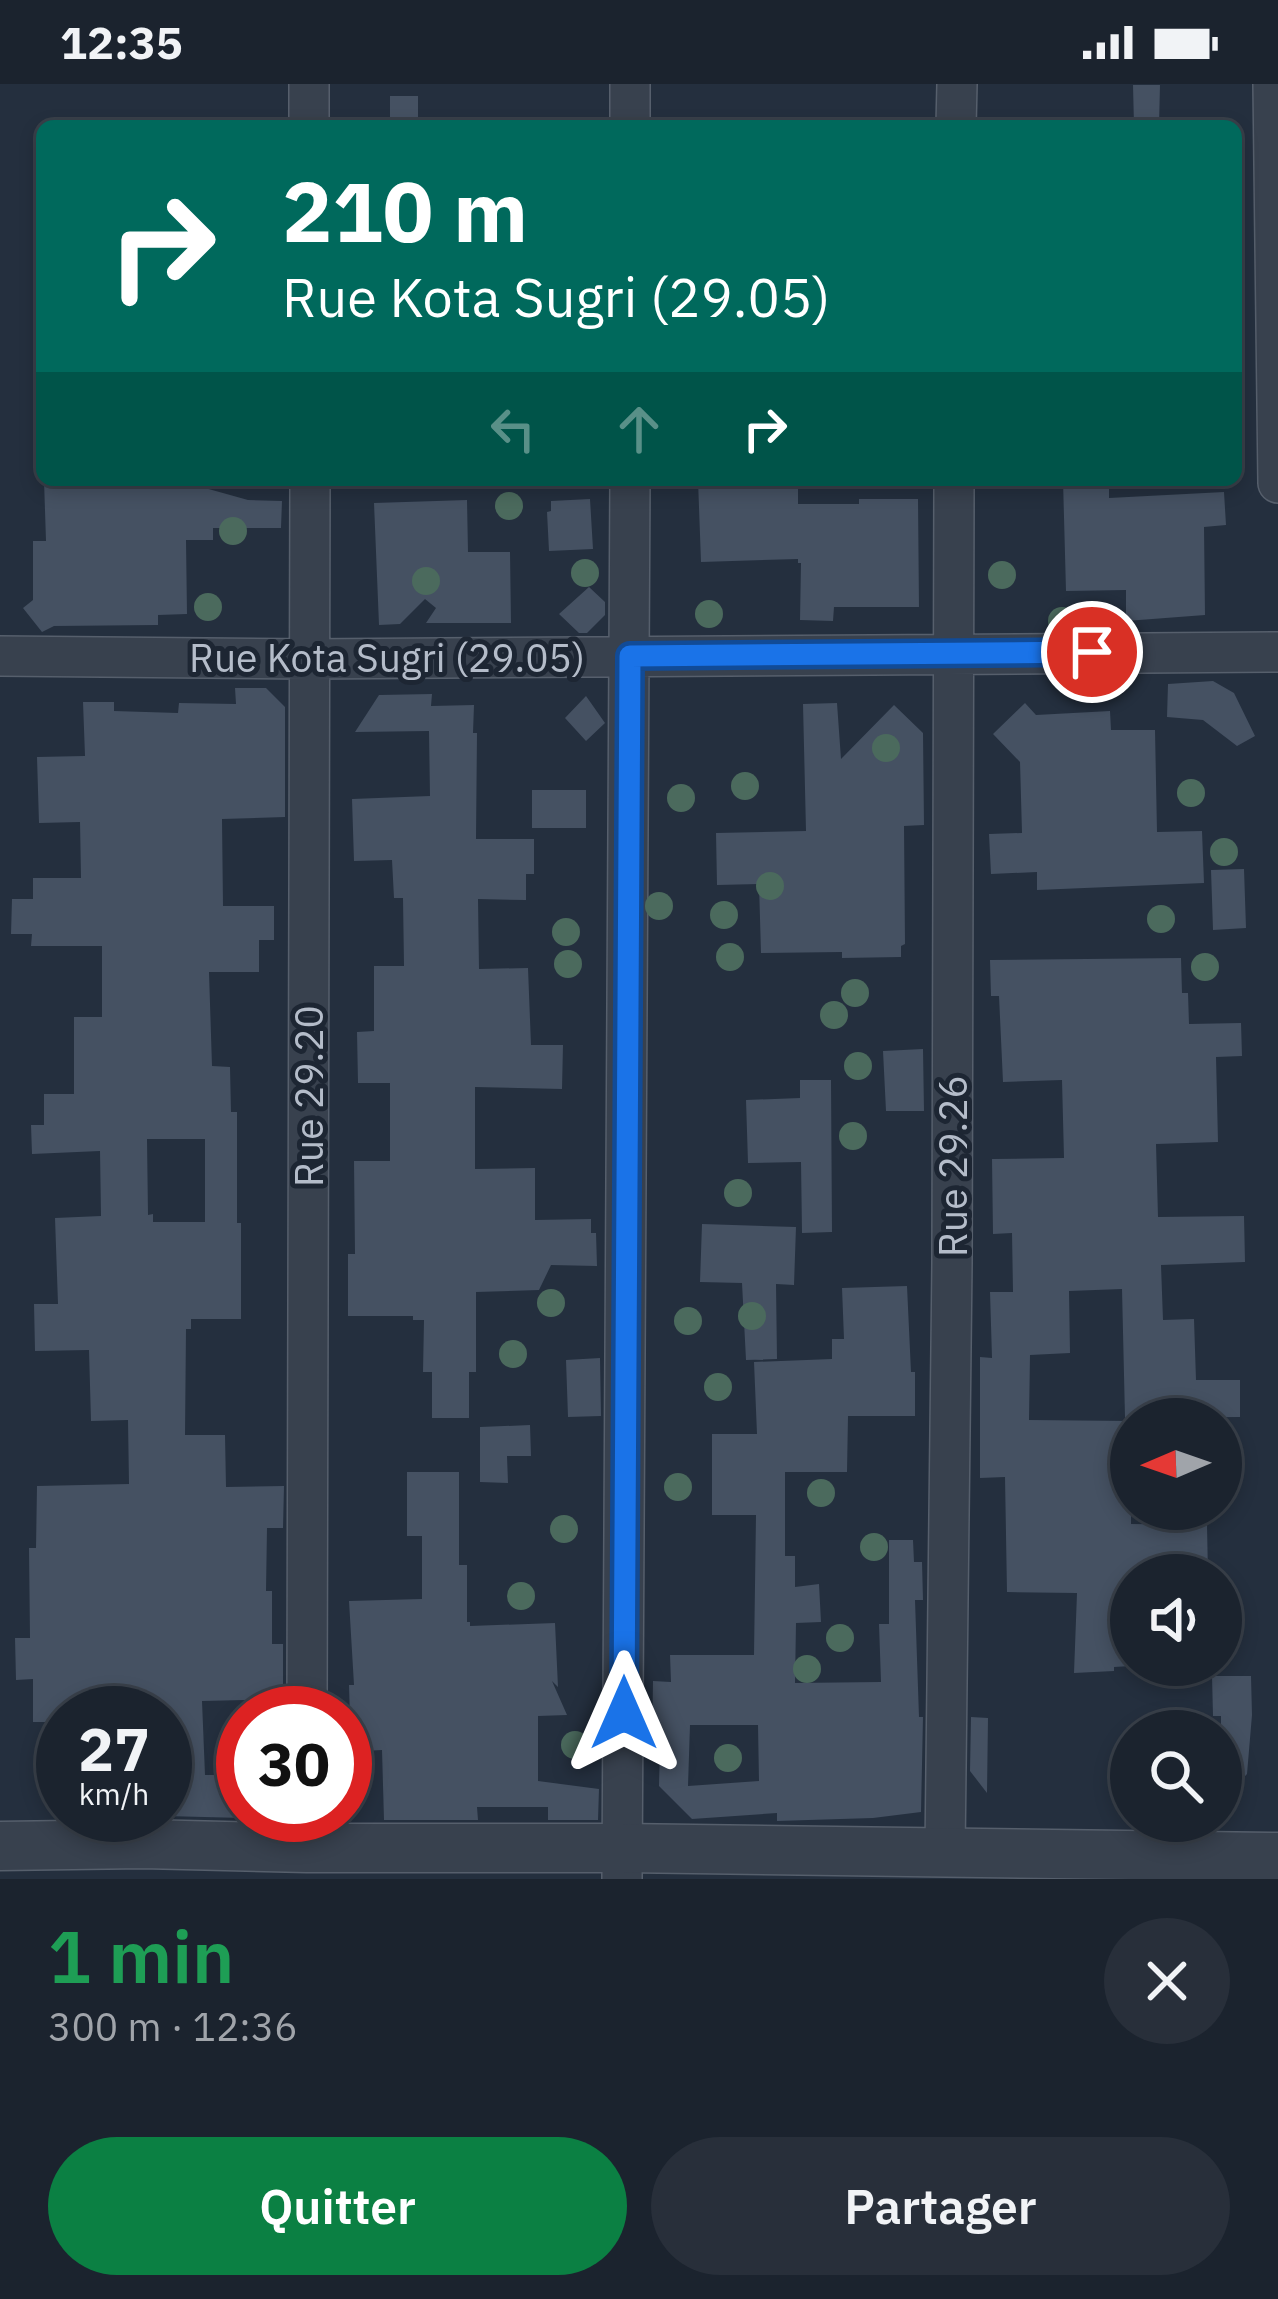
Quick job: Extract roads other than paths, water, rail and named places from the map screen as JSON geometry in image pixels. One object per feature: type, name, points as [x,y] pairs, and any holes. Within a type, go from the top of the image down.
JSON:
[{"type":"street","points":[[309,84],[309,120]]},
{"type":"street","points":[[630,84],[630,120]]},
{"type":"street","points":[[956,120],[957,84]]},
{"type":"street","points":[[1273,84],[1278,483]]},
{"type":"street","name":"Rue 29.20","points":[[307,1686],[310,486]]},
{"type":"street","points":[[623,1863],[630,486]]},
{"type":"street","name":"Rue 29.26","points":[[946,1852],[954,486]]},
{"type":"street","name":"Rue Kota Sugri (29.05)","points":[[0,656],[310,659],[1278,652]]},
{"type":"street","points":[[372,1838],[623,1863],[946,1852],[1278,1857]]},
{"type":"street","points":[[0,1846],[216,1839]]}]
